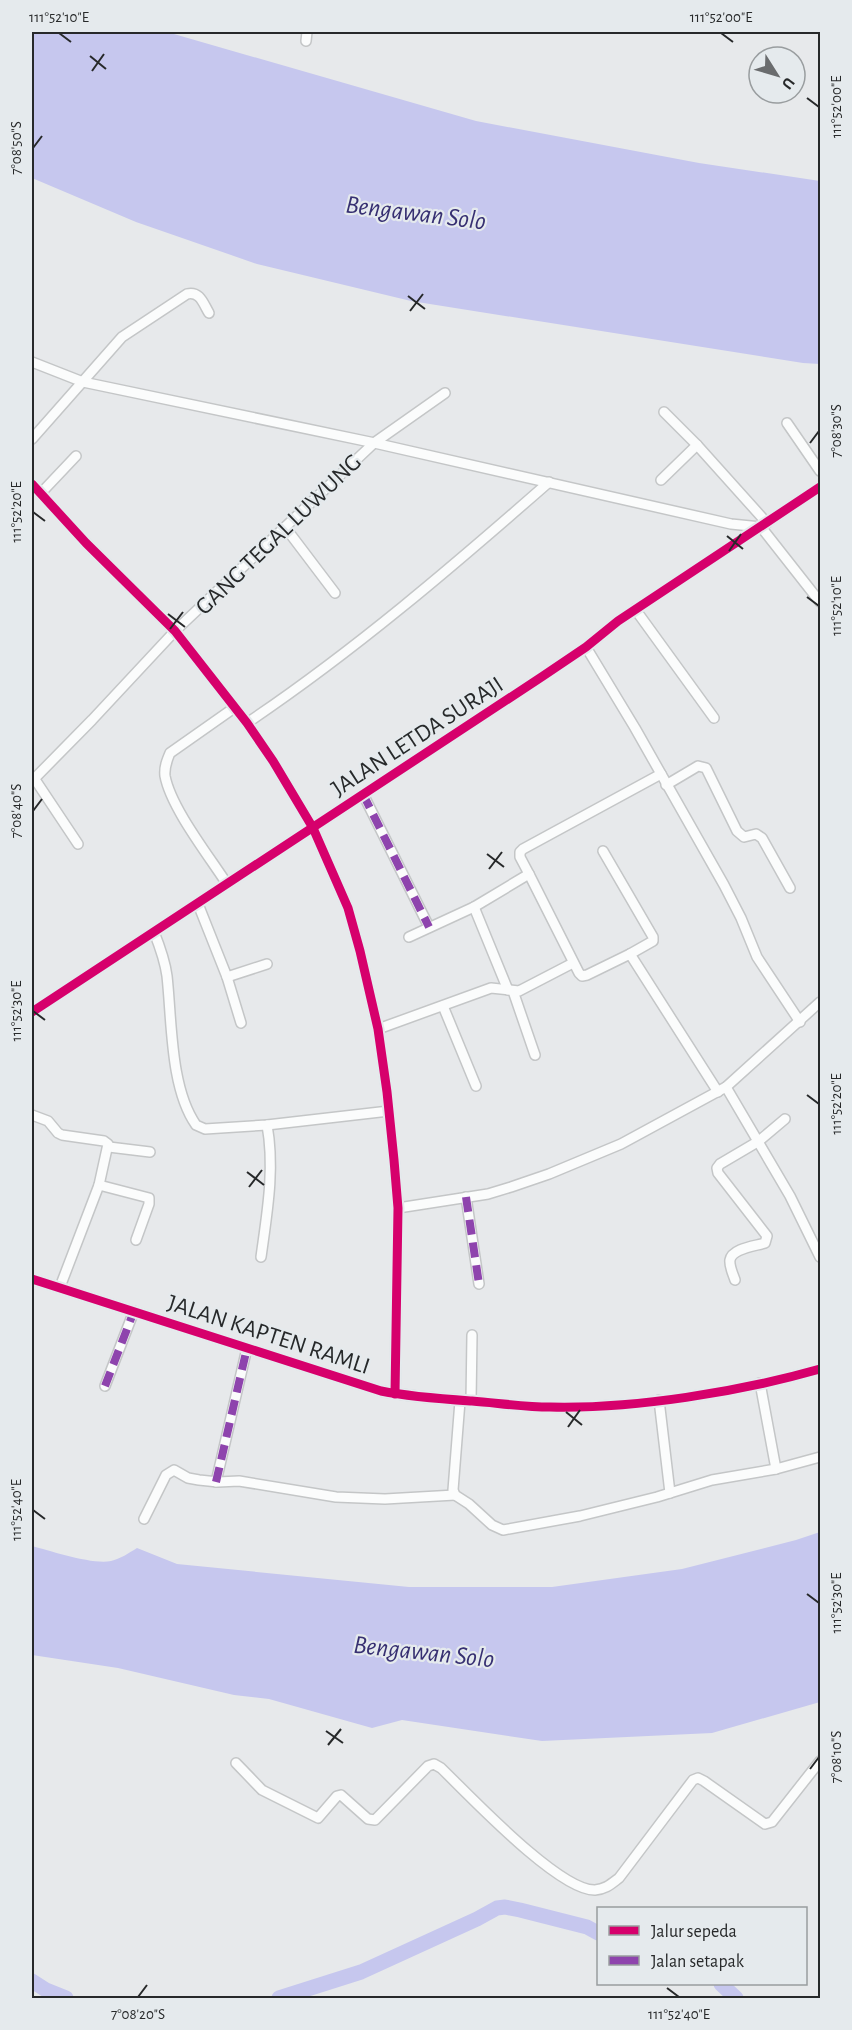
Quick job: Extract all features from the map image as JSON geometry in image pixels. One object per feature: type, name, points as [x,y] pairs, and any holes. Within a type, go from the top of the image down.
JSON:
[{"type":"street","points":[[32,439],[122,338],[193,292],[198,295],[209,313]]},
{"type":"street","points":[[32,362],[83,382],[374,443],[731,524],[764,525]]},
{"type":"street","name":"GANG TEGAL LUWUNG","points":[[33,780],[175,632],[374,443],[445,393]]},
{"type":"street","points":[[664,412],[697,445],[764,525],[820,602]]},
{"type":"street","points":[[787,423],[820,471]]},
{"type":"street","points":[[661,480],[697,445]]},
{"type":"street","points":[[41,494],[76,456]]},
{"type":"street","points":[[247,723],[302,686],[431,584],[549,482]]},
{"type":"street","points":[[32,484],[86,543],[175,632],[247,723],[313,828],[348,908],[378,1029],[389,1111],[398,1208],[395,1394]]},
{"type":"street","name":"JALAN LETDA SURAJI","points":[[32,1012],[586,647],[635,609],[820,487]]},
{"type":"street","points":[[285,527],[335,593]]},
{"type":"street","points":[[635,609],[714,718]]},
{"type":"street","points":[[586,647],[724,885],[757,957],[800,1022]]},
{"type":"street","points":[[227,884],[178,809],[165,775],[170,753],[234,708]]},
{"type":"street","points":[[666,786],[698,766],[706,768],[737,831],[744,837],[756,834],[762,837],[790,888]]},
{"type":"street","points":[[603,851],[653,937],[649,944],[582,976],[573,963],[520,857],[520,852],[661,774]]},
{"type":"street","points":[[33,780],[78,844]]},
{"type":"street","points":[[363,795],[429,927]]},
{"type":"street","points":[[409,937],[474,907],[529,874]]},
{"type":"street","points":[[198,904],[227,976],[241,1023]]},
{"type":"street","points":[[474,907],[511,990],[535,1055]]},
{"type":"street","points":[[154,932],[163,954],[167,975],[172,1041],[183,1100],[196,1125],[205,1129],[267,1125],[389,1111]]},
{"type":"street","points":[[630,954],[759,1141],[820,1257]]},
{"type":"street","points":[[378,1029],[491,988],[519,991],[573,963]]},
{"type":"street","points":[[227,976],[267,964]]},
{"type":"street","points":[[398,1208],[511,1187],[621,1144],[722,1090],[820,1002]]},
{"type":"street","points":[[443,1006],[476,1086]]},
{"type":"street","points":[[32,1115],[48,1121],[62,1135],[104,1141],[109,1147],[150,1152]]},
{"type":"street","points":[[735,1280],[730,1262],[731,1256],[765,1243],[767,1236],[718,1173],[717,1168],[759,1141],[784,1119]]},
{"type":"street","points":[[261,1257],[271,1168],[267,1125]]},
{"type":"street","points":[[60,1287],[99,1185],[109,1147]]},
{"type":"street","points":[[99,1185],[149,1198],[136,1240]]},
{"type":"street","points":[[466,1197],[479,1284]]},
{"type":"street","name":"JALAN KAPTEN RAMLI","points":[[32,1281],[60,1287],[395,1394],[552,1407],[659,1400],[760,1383],[820,1369]]},
{"type":"street","points":[[105,1386],[134,1311]]},
{"type":"street","points":[[471,1401],[472,1335]]},
{"type":"street","points":[[216,1482],[247,1348]]},
{"type":"street","points":[[760,1383],[776,1469]]},
{"type":"street","points":[[659,1400],[670,1493]]},
{"type":"street","points":[[455,1495],[453,1482],[460,1401]]},
{"type":"street","points":[[144,1519],[166,1475],[174,1470],[188,1478],[216,1482],[239,1481],[314,1494],[385,1499],[455,1495],[476,1509],[497,1529],[510,1530],[580,1516],[712,1480],[776,1469],[820,1457]]},
{"type":"street","points":[[236,1763],[262,1790],[316,1817],[320,1818],[333,1800],[340,1795],[368,1819],[375,1820],[428,1766],[434,1764],[542,1862],[579,1887],[593,1890],[606,1888],[619,1878],[693,1780],[698,1778],[704,1781],[768,1824],[772,1822],[820,1761]]},
{"type":"water","name":"Bengawan Solo","points":[[32,32],[167,32],[476,121],[699,163],[820,181],[820,364],[411,301],[257,264],[136,222],[32,178]]},
{"type":"water","name":"Bengawan Solo","points":[[820,1532],[820,1702],[712,1733],[542,1741],[402,1720],[372,1728],[269,1699],[234,1695],[118,1668],[32,1655],[32,1546],[72,1557],[103,1562],[118,1559],[137,1548],[177,1564],[409,1587],[552,1587],[682,1569]]},
{"type":"waterway","points":[[279,1998],[361,1972],[497,1908],[520,1910],[587,1927],[597,1932]]},
{"type":"waterway","points":[[32,1981],[66,1998]]},
{"type":"waterway","points":[[722,1985],[736,1998]]},
{"type":"marked path","points":[[363,794],[429,927]]},
{"type":"marked path","points":[[466,1197],[479,1284]]},
{"type":"marked path","points":[[105,1386],[134,1311]]},
{"type":"marked path","points":[[216,1482],[247,1348]]},
{"type":"cycle path","points":[[32,484],[86,543],[175,631],[247,723],[313,828],[348,908],[378,1029],[394,1160],[398,1208],[395,1394]]},
{"type":"cycle path","points":[[32,1012],[543,676],[586,647],[618,621],[820,487]]},
{"type":"cycle path","points":[[32,1279],[381,1391],[415,1396],[540,1407],[616,1405],[721,1392],[820,1369]]}]
